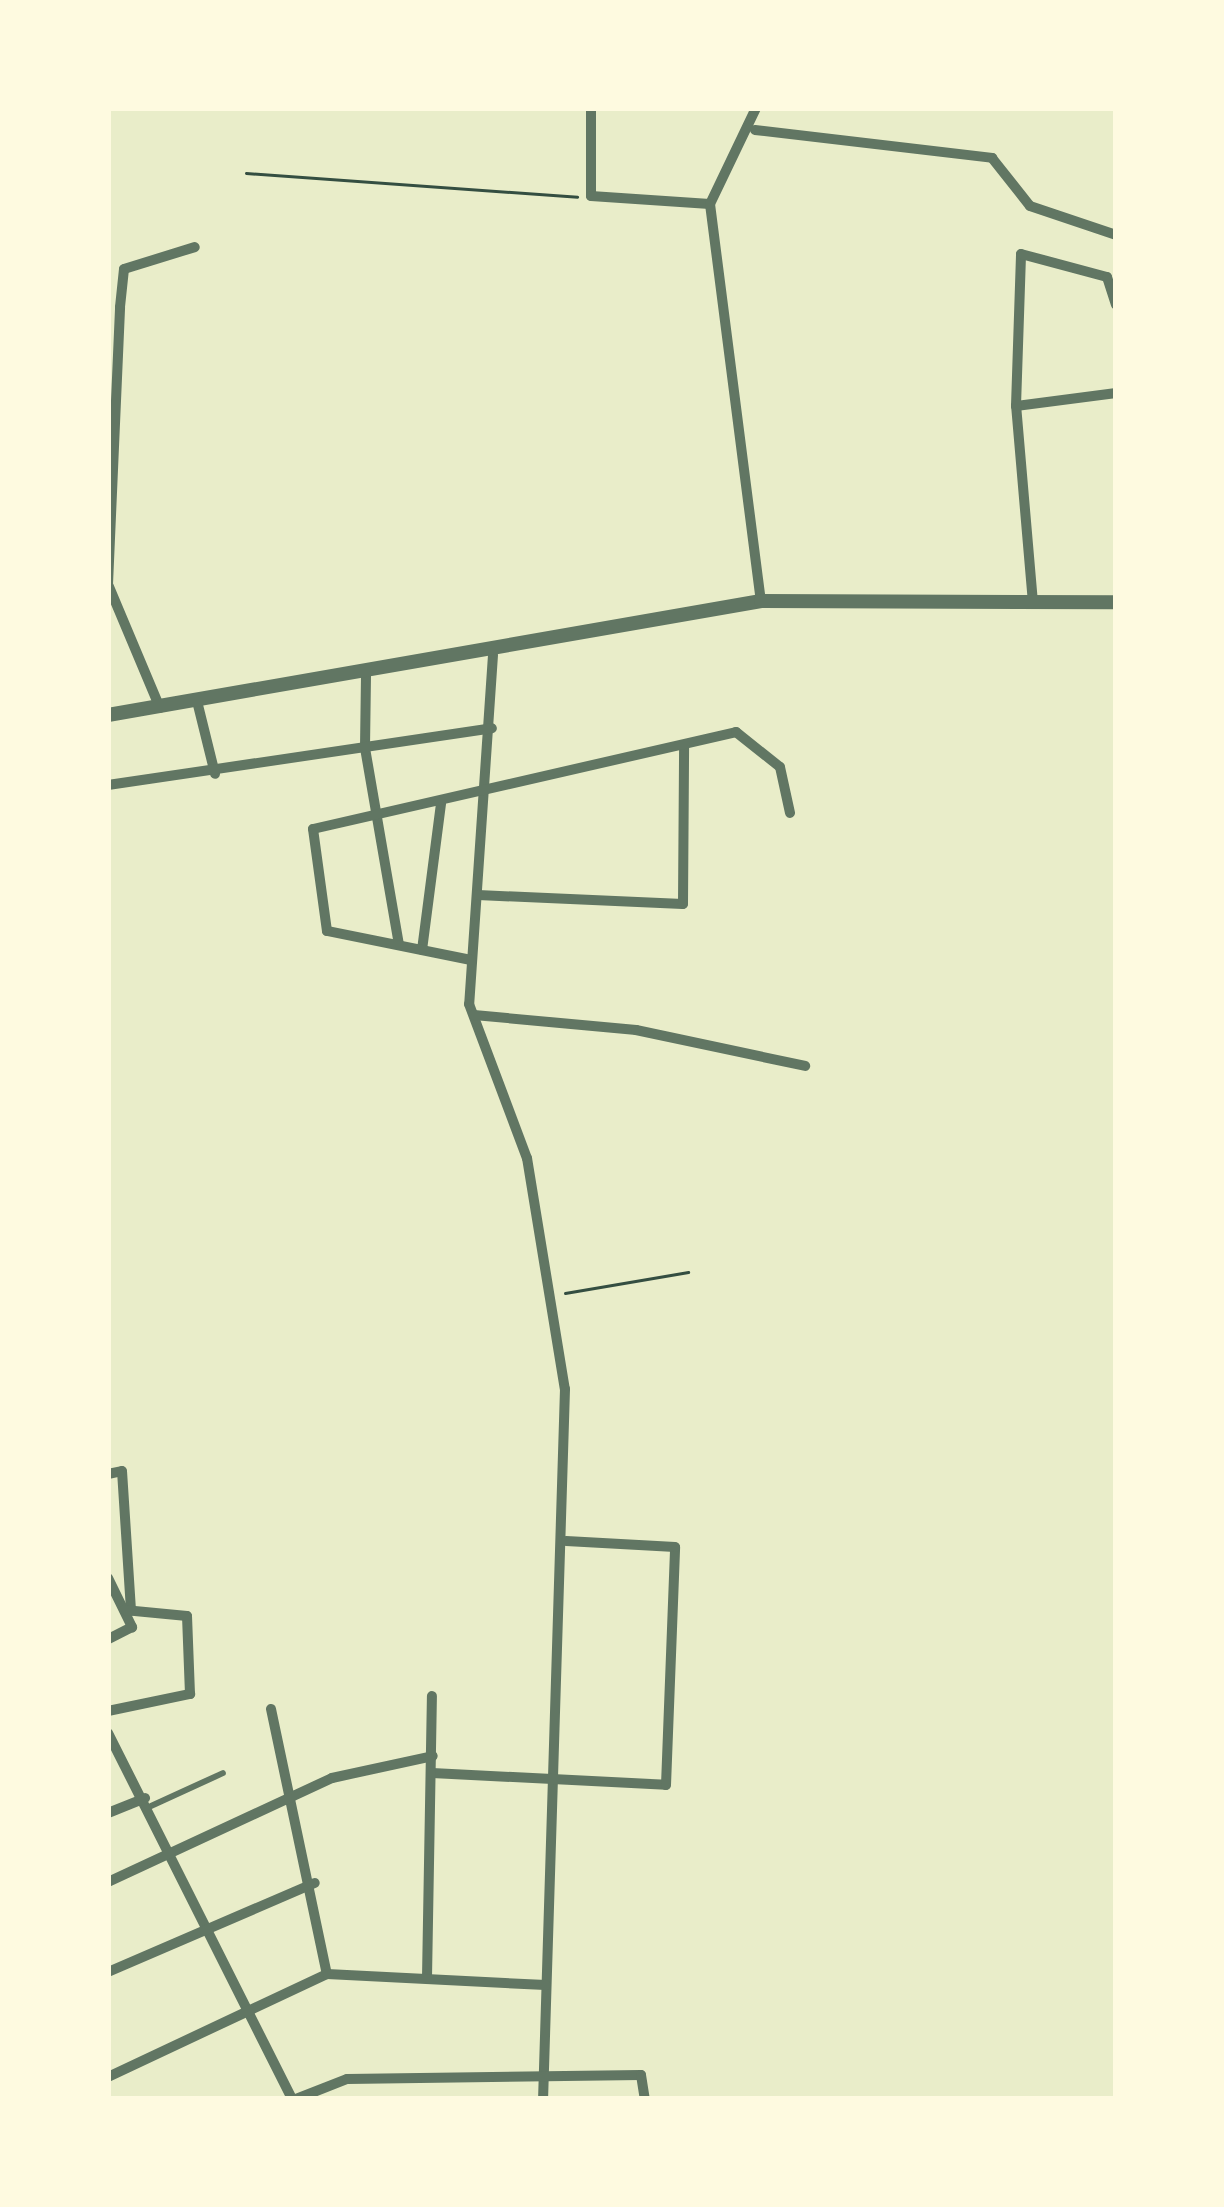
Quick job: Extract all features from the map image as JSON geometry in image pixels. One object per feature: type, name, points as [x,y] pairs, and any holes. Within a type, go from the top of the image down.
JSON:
[{"type":"street","points":[[591,108],[591,196],[710,204]]},
{"type":"street","points":[[756,108],[754,130],[710,204],[760,601]]},
{"type":"street","points":[[754,130],[992,158],[1030,206],[1116,235]]},
{"type":"street","points":[[160,708],[108,584],[124,269],[195,247]]},
{"type":"street","points":[[1033,603],[1016,406],[1021,254],[1107,278],[1116,305]]},
{"type":"street","points":[[1016,406],[1116,393]]},
{"type":"street","points":[[108,715],[493,655],[760,601],[1116,602]]},
{"type":"street","points":[[493,655],[490,795],[471,960],[474,1016],[527,1158],[552,1298],[566,1540],[543,2099]]},
{"type":"street","points":[[366,676],[365,748],[380,813],[399,945]]},
{"type":"street","points":[[197,701],[215,774]]},
{"type":"street","points":[[108,785],[215,774],[492,728]]},
{"type":"street","points":[[471,960],[327,931],[313,829],[490,795],[684,745],[744,735],[780,767],[790,813]]},
{"type":"street","points":[[478,895],[682,904],[684,745]]},
{"type":"street","points":[[422,950],[441,803]]},
{"type":"street","points":[[474,1016],[636,1030],[805,1066]]},
{"type":"street","points":[[108,1474],[122,1471],[127,1611]]},
{"type":"street","points":[[432,1773],[667,1785],[675,1547],[566,1540]]},
{"type":"street","points":[[108,1578],[132,1627],[108,1639]]},
{"type":"street","points":[[108,1712],[190,1694],[187,1616],[127,1611]]},
{"type":"street","points":[[427,1978],[432,1696]]},
{"type":"street","points":[[271,1709],[315,1883],[327,1974]]},
{"type":"street","points":[[108,1733],[176,1852],[294,2099],[347,2079],[543,2082],[641,2075],[645,2099]]},
{"type":"street","points":[[108,1882],[294,1797],[433,1756]]},
{"type":"street","points":[[108,1813],[148,1802]]},
{"type":"street","points":[[108,1972],[315,1883]]},
{"type":"street","points":[[108,2078],[327,1974],[546,1985]]},
{"type":"lane","points":[[148,1802],[223,1773]]},
{"type":"path","points":[[246,173],[401,177],[446,195],[591,196]]},
{"type":"path","points":[[552,1298],[688,1272]]}]
